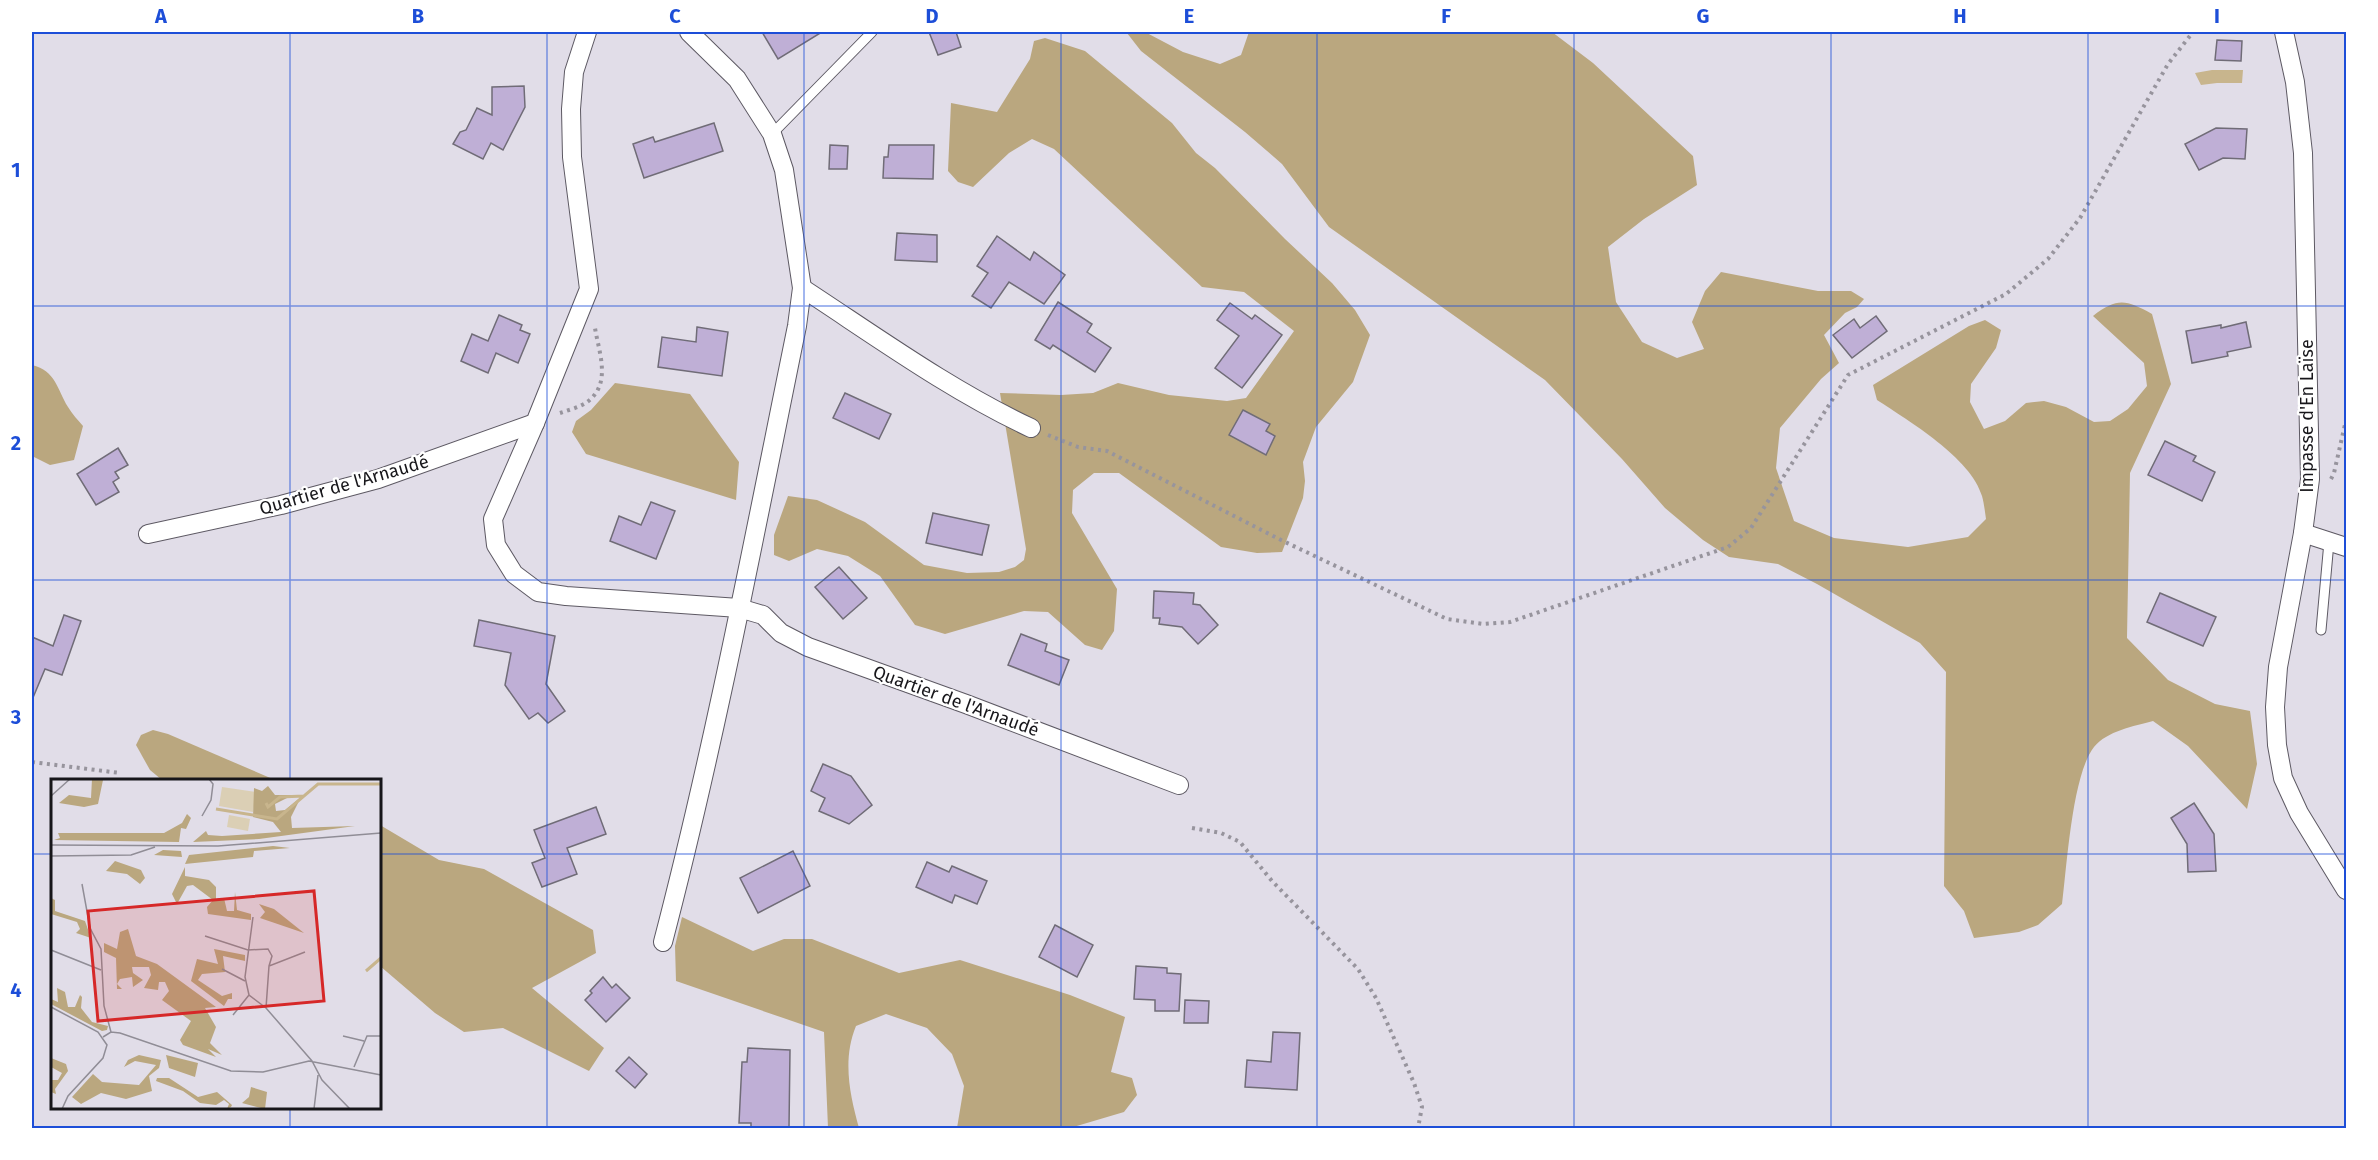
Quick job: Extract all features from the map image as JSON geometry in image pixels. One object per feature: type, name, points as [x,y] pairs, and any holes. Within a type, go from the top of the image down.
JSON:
[{"type":"street","name":"Quartier de l'Arnaudé","points":[[587,32],[574,72],[571,109],[573,167],[589,289],[493,519],[496,545],[514,574],[538,592],[739,608],[763,615],[781,633],[808,647],[1179,785]]},
{"type":"street","points":[[663,942],[739,608],[797,326],[802,288],[784,170],[772,134],[737,79],[690,32]]},
{"type":"street","name":"Impasse d'En Laïse","points":[[2284,32],[2295,82],[2303,153],[2310,479],[2303,533],[2278,667],[2275,706],[2277,745],[2283,778],[2299,813],[2346,890]]},
{"type":"street","points":[[802,288],[944,381],[991,409],[1031,428]]},
{"type":"street","name":"Quartier de l'Arnaudé","points":[[148,534],[281,505],[378,479],[535,423]]},
{"type":"street","points":[[2303,533],[2338,544]]},
{"type":"lane","points":[[772,134],[872,32]]},
{"type":"lane","points":[[2321,630],[2338,544]]},
{"type":"path","points":[[1031,428],[1078,447],[1107,451],[1281,540],[1447,619],[1483,624],[1510,622],[1728,547],[1751,528],[1848,375],[2006,294],[2048,259],[2080,218],[2168,64],[2193,32]]},
{"type":"path","points":[[535,423],[586,403],[601,388],[603,372],[589,289]]},
{"type":"path","points":[[2310,479],[2332,479],[2346,420]]},
{"type":"path","points":[[32,762],[120,773]]},
{"type":"path","points":[[1192,828],[1221,833],[1240,842],[1272,881],[1358,969],[1376,998],[1414,1083],[1422,1107],[1418,1128]]},
{"type":"shaded area","points":[[1145,32],[1183,52],[1220,64],[1241,55],[1249,32],[1552,32],[1593,63],[1693,156],[1697,185],[1644,219],[1608,247],[1616,302],[1642,342],[1677,358],[1704,349],[1692,322],[1705,291],[1721,272],[1818,291],[1851,291],[1864,299],[1857,307],[1845,313],[1824,335],[1839,363],[1821,379],[1780,428],[1776,468],[1794,521],[1834,538],[1908,547],[1968,537],[1986,519],[1982,496],[1976,482],[1965,468],[1937,442],[1877,400],[1873,385],[1969,326],[1985,320],[2001,330],[1996,348],[1971,384],[1970,402],[1984,429],[2005,421],[2026,403],[2044,401],[2066,407],[2094,422],[2110,421],[2128,409],[2147,386],[2144,363],[2093,316],[2116,303],[2128,303],[2152,314],[2171,384],[2130,473],[2127,638],[2168,680],[2215,704],[2250,711],[2257,764],[2247,809],[2188,746],[2153,721],[2113,733],[2099,741],[2094,747],[2080,778],[2062,904],[2038,925],[2019,932],[1974,938],[1964,911],[1944,886],[1946,672],[1920,643],[1778,564],[1729,557],[1703,540],[1665,508],[1622,459],[1545,380],[1329,227],[1282,164],[1245,132],[1141,51],[1127,33]]},
{"type":"shaded area","points":[[1045,38],[1085,51],[1172,123],[1196,153],[1215,168],[1332,283],[1355,310],[1370,335],[1353,382],[1316,427],[1303,462],[1305,481],[1303,498],[1282,552],[1257,553],[1221,547],[1119,473],[1094,473],[1073,490],[1072,513],[1117,589],[1114,631],[1102,650],[1085,645],[1048,612],[1024,611],[945,634],[915,625],[880,576],[848,556],[817,549],[789,561],[774,555],[774,535],[788,496],[817,500],[865,522],[924,565],[967,573],[999,572],[1015,567],[1024,560],[1026,549],[1000,393],[1061,395],[1093,393],[1118,383],[1169,395],[1227,401],[1246,398],[1294,331],[1244,292],[1202,287],[1054,149],[1032,139],[1009,153],[973,187],[958,182],[948,171],[951,103],[997,112],[1030,59],[1034,41]]},
{"type":"shaded area","points":[[2212,70],[2243,70],[2242,83],[2201,85],[2195,73]]},
{"type":"shaded area","points":[[32,365],[51,376],[70,410],[83,426],[74,460],[50,465],[32,456]]},
{"type":"shaded area","points":[[615,383],[690,394],[739,462],[736,500],[586,454],[572,432],[576,421],[591,410]]},
{"type":"shaded area","points":[[153,730],[168,734],[273,779],[161,779],[150,770],[136,745],[141,735]]},
{"type":"shaded area","points":[[381,826],[439,860],[484,869],[593,930],[596,953],[532,988],[604,1048],[589,1071],[503,1028],[464,1032],[435,1013],[381,967]]},
{"type":"shaded area","points":[[682,917],[753,951],[784,939],[812,939],[899,973],[960,960],[1070,995],[1125,1017],[1111,1072],[1132,1078],[1137,1095],[1124,1112],[1070,1128],[957,1128],[964,1086],[952,1054],[927,1028],[886,1014],[856,1026],[852,1039],[848,1065],[859,1128],[828,1128],[824,1032],[676,981],[675,946]]},
{"type":"building","points":[[762,32],[822,32],[778,59]]},
{"type":"building","points":[[929,32],[956,32],[961,47],[938,55]]},
{"type":"building","points":[[2217,40],[2242,41],[2241,61],[2215,60]]},
{"type":"building","points":[[524,86],[525,107],[503,150],[491,143],[483,159],[453,144],[460,132],[466,130],[477,108],[492,115],[492,87]]},
{"type":"building","points":[[714,123],[723,151],[644,178],[633,144],[653,137],[655,142]]},
{"type":"building","points":[[2216,128],[2247,129],[2245,159],[2223,158],[2199,170],[2185,144]]},
{"type":"building","points":[[830,145],[848,146],[847,169],[829,169]]},
{"type":"building","points":[[889,145],[934,145],[933,179],[883,178],[884,157],[888,157]]},
{"type":"building","points":[[897,233],[937,235],[937,262],[895,260]]},
{"type":"building","points":[[997,236],[1030,260],[1034,252],[1065,275],[1044,304],[1009,282],[991,308],[972,296],[988,273],[977,266]]},
{"type":"building","points":[[1058,302],[1092,324],[1087,332],[1111,348],[1095,372],[1053,345],[1050,349],[1035,340]]},
{"type":"building","points":[[1230,303],[1252,319],[1255,315],[1282,335],[1242,388],[1215,368],[1239,336],[1217,320]]},
{"type":"building","points":[[499,315],[522,325],[520,330],[530,334],[518,363],[496,353],[488,373],[461,361],[472,334],[488,341]]},
{"type":"building","points":[[1876,316],[1887,331],[1852,358],[1833,335],[1854,319],[1860,328]]},
{"type":"building","points":[[2246,322],[2251,347],[2227,352],[2228,356],[2192,363],[2186,331],[2221,325],[2221,328]]},
{"type":"building","points":[[697,327],[728,332],[722,376],[658,367],[662,337],[696,342]]},
{"type":"building","points":[[845,393],[891,414],[879,439],[833,418]]},
{"type":"building","points":[[1243,410],[1270,424],[1266,431],[1275,436],[1266,455],[1229,435]]},
{"type":"building","points":[[2165,441],[2196,456],[2193,461],[2215,472],[2202,501],[2148,475]]},
{"type":"building","points":[[118,448],[128,465],[115,472],[119,478],[113,482],[119,492],[96,505],[77,474]]},
{"type":"building","points":[[651,502],[675,511],[656,559],[610,541],[619,516],[641,525]]},
{"type":"building","points":[[933,513],[989,525],[982,555],[926,543]]},
{"type":"building","points":[[839,567],[867,598],[843,619],[815,587]]},
{"type":"building","points":[[1154,591],[1194,593],[1193,604],[1200,605],[1218,625],[1198,644],[1182,627],[1159,624],[1160,618],[1153,618]]},
{"type":"building","points":[[2160,593],[2216,617],[2203,646],[2147,622]]},
{"type":"building","points":[[64,615],[81,621],[62,675],[45,669],[32,700],[32,637],[53,646]]},
{"type":"building","points":[[479,620],[555,636],[546,684],[565,711],[548,723],[538,713],[529,719],[505,685],[511,653],[474,646]]},
{"type":"building","points":[[1021,634],[1047,644],[1045,651],[1069,660],[1059,685],[1008,665]]},
{"type":"building","points":[[823,764],[851,776],[872,805],[849,824],[819,811],[825,798],[811,791]]},
{"type":"building","points":[[2194,803],[2214,834],[2216,871],[2188,872],[2187,844],[2171,818]]},
{"type":"building","points":[[596,807],[606,834],[567,848],[577,874],[542,887],[532,863],[545,858],[534,830]]},
{"type":"building","points":[[793,851],[810,886],[758,913],[740,878]]},
{"type":"building","points":[[927,862],[949,872],[952,866],[987,881],[977,904],[955,895],[952,903],[916,887]]},
{"type":"building","points":[[1055,925],[1093,945],[1077,977],[1039,957]]},
{"type":"building","points":[[1136,966],[1167,968],[1167,973],[1181,974],[1179,1011],[1155,1011],[1155,1000],[1134,999]]},
{"type":"building","points":[[603,977],[612,988],[616,984],[630,998],[606,1022],[585,1000]]},
{"type":"building","points":[[1185,1000],[1209,1001],[1208,1023],[1184,1023]]},
{"type":"building","points":[[1273,1032],[1300,1033],[1297,1090],[1245,1087],[1247,1060],[1271,1062]]},
{"type":"building","points":[[748,1048],[790,1050],[789,1128],[751,1128],[751,1123],[739,1123],[742,1062],[747,1062]]},
{"type":"building","points":[[629,1057],[647,1074],[635,1088],[616,1071]]}]
